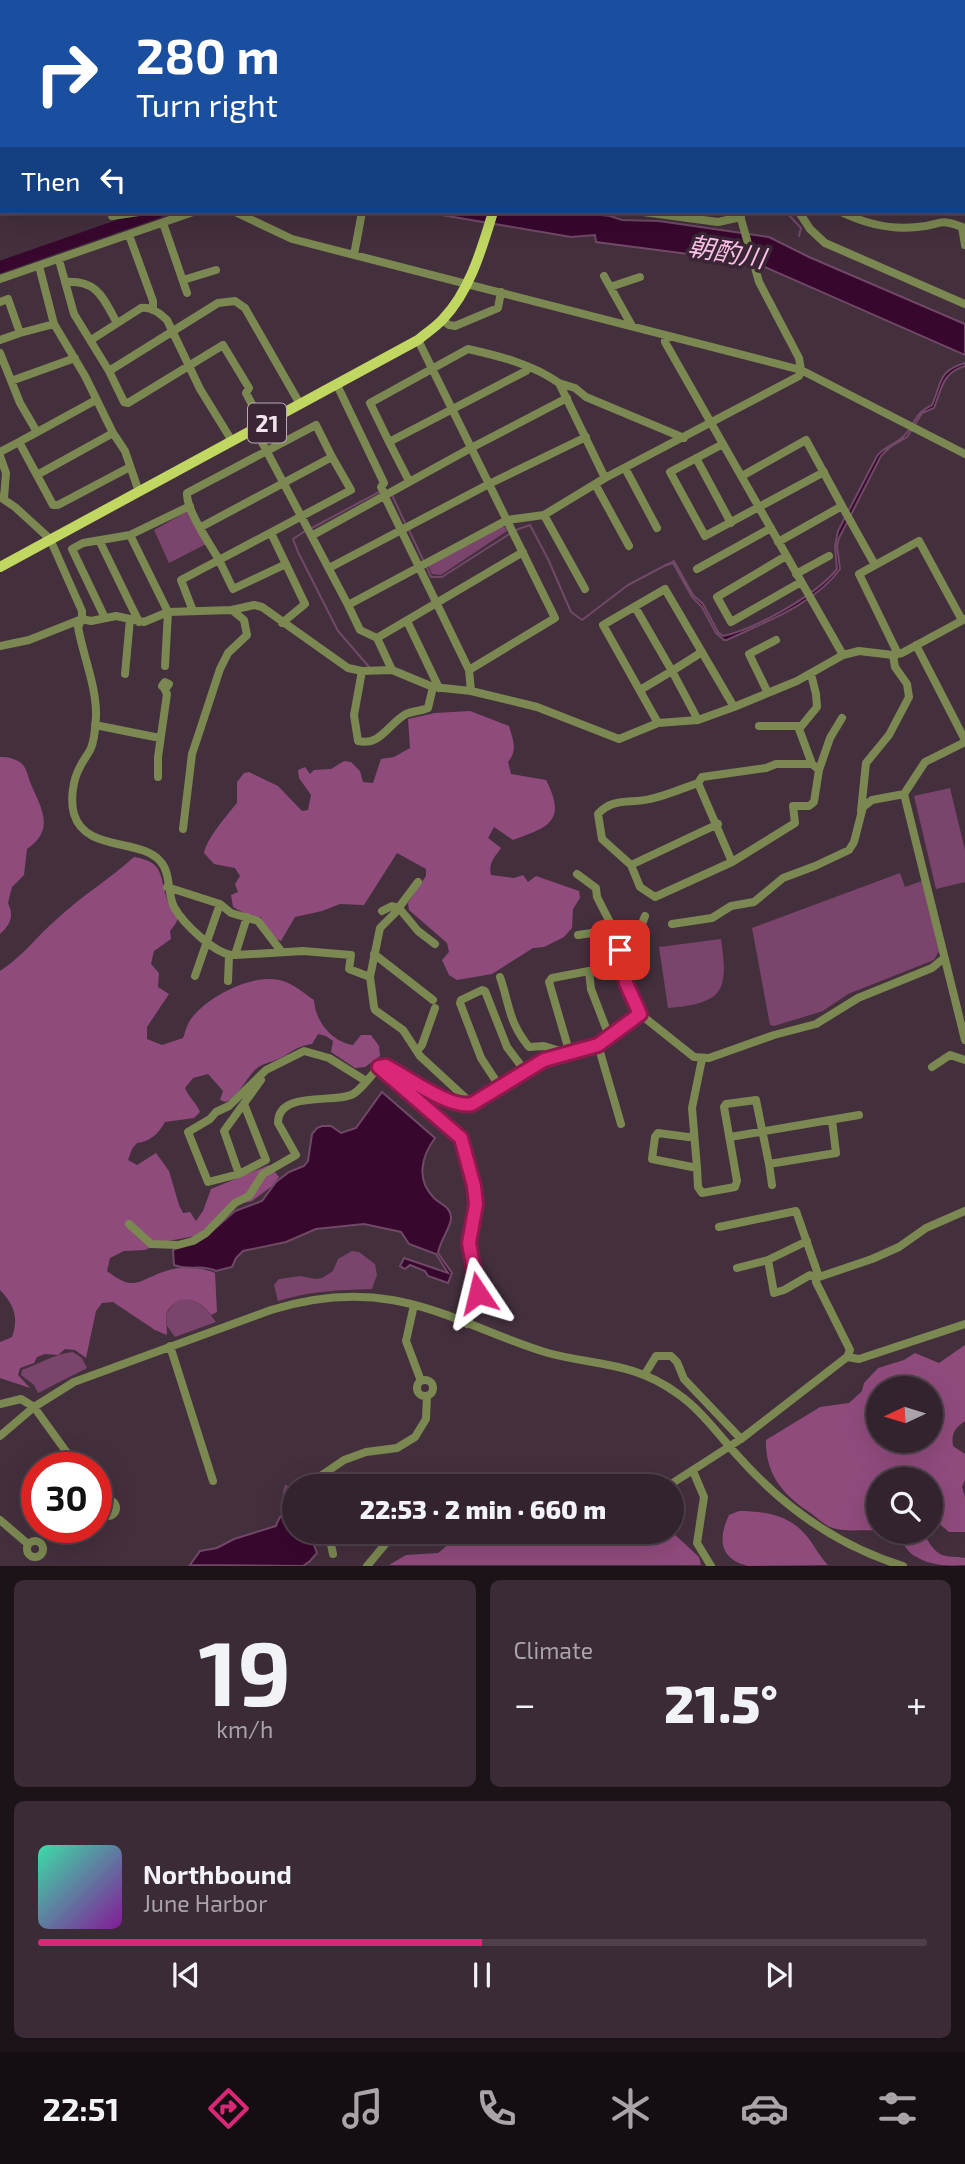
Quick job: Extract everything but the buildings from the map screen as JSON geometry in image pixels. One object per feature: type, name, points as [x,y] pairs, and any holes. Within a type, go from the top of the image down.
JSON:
[{"type":"main road","name":"21","points":[[0,567],[418,340],[442,320],[458,300],[468,283],[493,214]]},
{"type":"street","points":[[112,216],[126,214]]},
{"type":"street","points":[[0,279],[188,214]]},
{"type":"street","points":[[239,214],[292,239],[801,370],[965,454]]},
{"type":"street","points":[[354,255],[362,214]]},
{"type":"street","points":[[348,605],[423,565],[544,514],[605,478],[799,376],[799,358],[757,276],[741,218],[718,222],[658,214]]},
{"type":"street","points":[[800,214],[810,229],[825,243],[965,304]]},
{"type":"street","points":[[846,214],[883,226],[916,228],[946,220],[963,228],[965,245]]},
{"type":"street","points":[[163,223],[187,293]]},
{"type":"street","points":[[129,235],[153,301],[153,310]]},
{"type":"street","points":[[60,260],[74,314],[109,371],[124,402],[128,403],[223,345],[249,388],[246,393],[268,450],[360,630],[376,638],[392,670]]},
{"type":"street","points":[[40,266],[54,324],[125,451],[139,492]]},
{"type":"street","points":[[183,280],[216,270]]},
{"type":"street","points":[[604,276],[632,326]]},
{"type":"street","points":[[610,287],[640,277]]},
{"type":"street","points":[[65,282],[78,281],[98,289],[117,323]]},
{"type":"street","points":[[442,320],[449,326],[455,326],[498,308],[501,292]]},
{"type":"street","points":[[0,302],[8,299],[20,333]]},
{"type":"street","points":[[109,371],[218,303],[235,301],[245,308],[300,404]]},
{"type":"street","points":[[91,340],[141,308],[153,310],[167,320],[188,367],[232,441]]},
{"type":"street","points":[[0,340],[54,324]]},
{"type":"street","points":[[665,335],[665,341],[842,655]]},
{"type":"street","points":[[418,340],[555,618],[469,670]]},
{"type":"street","points":[[409,481],[370,403],[468,349],[496,355],[545,373],[559,383],[575,388],[586,397],[684,438]]},
{"type":"street","points":[[0,353],[37,432]]},
{"type":"street","points":[[11,381],[75,358]]},
{"type":"street","points":[[389,442],[526,371],[529,367]]},
{"type":"street","points":[[559,383],[605,478]]},
{"type":"street","points":[[337,385],[384,483],[386,493],[423,565],[469,670],[471,691]]},
{"type":"street","points":[[313,535],[386,493],[567,398]]},
{"type":"street","points":[[96,400],[0,454],[6,473],[1,499],[50,539],[79,603],[82,619],[78,628],[94,698],[95,725],[91,750],[76,775],[73,805],[76,819],[103,842],[145,852],[160,860],[166,870],[167,887],[174,907],[206,942],[232,955],[281,951],[351,955],[349,970],[370,977]]},
{"type":"street","points":[[193,611],[181,580],[219,560],[271,533],[302,515],[351,490],[316,425],[187,493],[190,506],[219,560],[233,589],[286,564]]},
{"type":"street","points":[[37,475],[113,433]]},
{"type":"street","points":[[329,568],[489,484],[586,437]]},
{"type":"street","points":[[742,476],[806,440],[875,565]]},
{"type":"street","points":[[19,442],[53,505],[58,505],[130,467]]},
{"type":"street","points":[[723,444],[670,472],[705,536],[760,509],[824,472]]},
{"type":"street","points":[[201,527],[332,457]]},
{"type":"street","points":[[696,458],[731,523]]},
{"type":"street","points":[[625,468],[657,528]]},
{"type":"street","points":[[595,484],[629,546]]},
{"type":"street","points":[[105,618],[72,549],[83,543],[130,535],[190,506]]},
{"type":"street","points":[[778,542],[845,510]]},
{"type":"street","points":[[544,514],[585,589]]},
{"type":"street","points":[[697,569],[771,528]]},
{"type":"street","points":[[271,533],[305,604],[282,623]]},
{"type":"street","points":[[130,535],[168,612],[164,666]]},
{"type":"street","points":[[0,646],[29,640],[82,619],[91,621],[116,616],[139,622],[168,612],[232,610],[254,605],[262,607],[348,668],[362,671],[392,670],[436,687],[471,691],[537,707],[619,739],[658,723],[698,720],[734,707],[811,674],[842,655],[866,651],[895,654],[963,620],[919,541],[859,574],[895,654],[897,671],[907,684],[909,697],[889,735],[866,763],[861,811],[854,842],[849,850],[783,878],[754,902],[731,906],[712,918],[672,924]]},
{"type":"street","points":[[100,542],[139,622]]},
{"type":"street","points":[[376,638],[523,552]]},
{"type":"street","points":[[786,556],[717,597],[731,622],[829,556]]},
{"type":"street","points":[[658,723],[603,625],[665,589],[734,707]]},
{"type":"street","points":[[635,607],[698,720]]},
{"type":"street","points":[[183,829],[192,754],[220,668],[228,653],[247,635],[244,621],[232,610]]},
{"type":"street","points":[[125,674],[130,619]]},
{"type":"street","points":[[362,671],[354,715],[358,741],[373,742],[403,716],[428,708],[436,687],[407,621]]},
{"type":"street","points":[[768,694],[749,654],[776,640]]},
{"type":"street","points":[[916,645],[965,741],[921,766],[904,794],[965,1040]]},
{"type":"street","points":[[640,690],[702,652]]},
{"type":"street","points":[[811,674],[817,694],[817,707],[800,726],[801,736],[816,767]]},
{"type":"street","points":[[159,777],[158,757],[167,694],[163,687]]},
{"type":"street","points":[[816,767],[776,764],[766,768],[702,777],[698,783],[650,800],[617,802],[604,807],[598,814],[602,839],[631,865],[640,887],[655,897],[733,862],[795,822],[793,806],[809,806],[814,802],[816,767],[842,718]]},
{"type":"street","points":[[95,725],[160,738]]},
{"type":"street","points":[[760,726],[800,726]]},
{"type":"street","points":[[698,783],[733,862]]},
{"type":"street","points":[[861,811],[872,800],[904,794]]},
{"type":"street","points":[[631,865],[718,824]]},
{"type":"street","points":[[577,874],[596,888],[597,897],[620,942],[623,972],[640,1014],[694,1057],[702,1059],[816,1024],[858,998],[932,968],[943,959]]},
{"type":"street","points":[[418,882],[383,924],[370,977],[375,1010],[402,1030],[417,1051],[472,1104]]},
{"type":"street","points":[[167,887],[220,904],[231,913],[261,923],[281,951]]},
{"type":"street","points":[[195,976],[220,904]]},
{"type":"street","points":[[382,911],[394,906],[399,908],[418,931],[435,944]]},
{"type":"street","points":[[620,942],[632,940],[645,916]]},
{"type":"street","points":[[228,981],[232,955],[247,917]]},
{"type":"street","points":[[578,935],[613,930]]},
{"type":"street","points":[[374,954],[434,1004],[422,1045],[417,1051]]},
{"type":"street","points":[[570,1054],[549,982],[551,979],[589,971],[591,989],[609,1037]]},
{"type":"street","points":[[500,977],[515,1030],[529,1046],[544,1046],[570,1054]]},
{"type":"street","points":[[500,1087],[481,1058],[461,1000],[485,991],[508,1047],[525,1071]]},
{"type":"street","points":[[129,1224],[151,1244],[158,1246],[185,1243],[206,1233],[235,1203],[249,1196],[264,1174],[296,1155],[278,1123],[278,1117],[285,1108],[292,1103],[352,1095],[379,1067],[386,1066],[451,1102],[459,1105],[472,1104],[549,1058],[598,1045],[640,1014]]},
{"type":"street","points":[[598,1045],[621,1124]]},
{"type":"street","points":[[244,1104],[266,1160],[239,1174],[208,1182],[188,1132],[229,1106],[266,1070],[304,1051],[329,1058],[366,1081]]},
{"type":"street","points":[[932,1067],[950,1055],[965,1060]]},
{"type":"street","points":[[702,1059],[692,1108],[698,1187],[702,1193],[737,1186],[724,1107],[726,1104],[756,1100],[772,1185]]},
{"type":"street","points":[[379,1067],[456,1133],[464,1146],[476,1204],[469,1243],[478,1293],[467,1324]]},
{"type":"street","points":[[239,1174],[224,1133],[266,1070]]},
{"type":"street","points":[[730,1137],[859,1115]]},
{"type":"street","points":[[769,1164],[836,1153],[832,1120]]},
{"type":"street","points":[[694,1136],[658,1133],[652,1158],[655,1161],[697,1168]]},
{"type":"street","points":[[684,1476],[741,1439],[847,1357],[850,1350],[818,1277],[795,1210],[719,1227]]},
{"type":"street","points":[[768,1260],[774,1293],[808,1276],[818,1277],[899,1247],[926,1228],[965,1211]]},
{"type":"street","points":[[737,1268],[768,1260],[807,1241]]},
{"type":"street","points":[[0,1436],[34,1407],[74,1382],[271,1310],[314,1299],[366,1297],[392,1300],[414,1305],[562,1356],[621,1366],[645,1374],[681,1395],[773,1492],[801,1515],[861,1550],[903,1566]]},
{"type":"street","points":[[323,1474],[344,1460],[366,1452],[397,1448],[415,1437],[426,1419],[427,1395],[432,1391],[432,1385],[428,1381],[422,1381],[406,1342],[414,1305]]},
{"type":"street","points":[[847,1357],[859,1359],[965,1324]]},
{"type":"street","points":[[170,1346],[213,1480]]},
{"type":"street","points":[[645,1374],[654,1357],[660,1354],[671,1356],[677,1362],[684,1380],[741,1439]]},
{"type":"street","points":[[0,1404],[21,1399],[34,1407],[66,1452]]},
{"type":"street","points":[[693,1471],[704,1497],[697,1543],[711,1566]]},
{"type":"street","points":[[0,1520],[28,1544]]},
{"type":"street","points":[[331,1544],[333,1554]]},
{"type":"street","points":[[367,1566],[385,1544]]},
{"type":"shaded area","points":[[188,511],[206,544],[169,563],[154,530]]},
{"type":"shaded area","points":[[500,527],[505,527],[507,531],[441,575],[432,574],[428,566]]},
{"type":"shaded area","points":[[470,711],[509,726],[514,745],[508,762],[511,774],[546,780],[552,794],[554,814],[545,826],[513,840],[494,827],[488,838],[501,848],[490,871],[491,875],[514,878],[523,875],[528,882],[536,876],[579,891],[580,898],[573,909],[572,928],[564,937],[544,947],[533,948],[492,974],[457,980],[449,975],[442,960],[449,952],[447,943],[409,910],[408,903],[426,876],[426,869],[397,853],[364,905],[340,904],[295,917],[281,941],[269,936],[261,917],[251,917],[233,907],[231,895],[238,892],[235,884],[240,876],[235,868],[214,864],[204,853],[213,834],[237,803],[237,782],[244,773],[249,772],[278,786],[302,811],[308,810],[311,795],[299,778],[298,770],[305,767],[310,774],[314,770],[331,769],[344,761],[351,762],[360,771],[363,782],[373,783],[381,759],[394,757],[410,748],[408,719],[435,713]]},
{"type":"shaded area","points":[[0,757],[13,759],[24,767],[42,809],[44,826],[36,841],[27,849],[24,875],[12,887],[8,903],[10,920],[0,934]]},
{"type":"shaded area","points":[[950,788],[965,850],[965,882],[936,889],[914,796]]},
{"type":"shaded area","points":[[134,857],[152,863],[160,872],[168,902],[178,918],[170,931],[171,939],[154,951],[151,964],[159,973],[158,987],[169,994],[147,1027],[147,1039],[162,1045],[183,1038],[196,1013],[219,995],[247,983],[274,979],[290,984],[314,1000],[321,1023],[338,1040],[353,1045],[361,1035],[371,1035],[379,1046],[380,1056],[365,1067],[355,1068],[331,1052],[333,1041],[318,1034],[312,1044],[259,1067],[226,1102],[220,1100],[223,1091],[208,1074],[193,1078],[185,1088],[200,1112],[194,1118],[165,1122],[154,1136],[137,1143],[128,1160],[137,1165],[156,1153],[169,1171],[183,1213],[190,1212],[196,1221],[211,1189],[269,1165],[279,1177],[252,1201],[227,1207],[195,1236],[163,1242],[145,1250],[124,1251],[110,1258],[107,1271],[124,1282],[136,1283],[178,1268],[210,1271],[215,1273],[217,1312],[211,1315],[194,1301],[176,1302],[166,1314],[167,1335],[113,1302],[102,1303],[96,1311],[86,1358],[75,1350],[65,1349],[58,1355],[45,1354],[37,1357],[34,1363],[20,1368],[18,1375],[30,1388],[0,1378],[0,1342],[12,1337],[15,1317],[12,1306],[0,1290],[0,971],[66,911]]},
{"type":"shaded area","points":[[900,873],[905,887],[922,881],[939,951],[934,960],[848,994],[823,1011],[770,1025],[752,928]]},
{"type":"shaded area","points":[[721,939],[724,971],[718,992],[701,1003],[668,1008],[659,947]]},
{"type":"shaded area","points":[[352,1251],[359,1252],[375,1264],[377,1275],[372,1289],[313,1293],[278,1301],[274,1285],[279,1279],[300,1276],[322,1278],[333,1271],[338,1259]]},
{"type":"shaded area","points":[[185,1298],[207,1310],[216,1322],[175,1337],[167,1326],[166,1314],[175,1302]]},
{"type":"shaded area","points":[[965,1345],[965,1421],[954,1431],[953,1446],[965,1454],[965,1480],[962,1487],[965,1497],[965,1532],[949,1532],[943,1527],[943,1467],[866,1467],[866,1530],[828,1526],[793,1500],[773,1474],[766,1440],[820,1407],[849,1403],[862,1391],[866,1381],[866,1453],[943,1453],[943,1376],[871,1376],[878,1368],[904,1360],[915,1353],[939,1363]]},
{"type":"shaded area","points":[[73,1352],[82,1358],[87,1368],[38,1393],[34,1385],[21,1375],[22,1370]]},
{"type":"shaded area","points":[[739,1511],[764,1513],[788,1520],[805,1534],[828,1565],[748,1566],[738,1563],[726,1553],[723,1532],[729,1515]]},
{"type":"shaded area","points":[[684,1543],[699,1557],[701,1565],[389,1565],[406,1555],[438,1553],[449,1544]]},
{"type":"shaded area","points":[[903,1544],[930,1544],[940,1554],[965,1558],[965,1565],[932,1563],[913,1555]]},
{"type":"water","name":"朝酌川","points":[[436,214],[593,214],[622,220],[659,221],[769,237],[965,324],[965,355],[758,264],[756,257],[742,261],[596,242],[595,235],[571,237]]},
{"type":"water","points":[[965,363],[965,366],[947,377],[934,408],[922,413],[907,437],[881,456],[839,538],[837,546],[840,569],[830,581],[788,611],[727,640],[716,633],[673,563],[664,566],[674,561],[693,595],[703,604],[718,632],[723,636],[768,619],[800,600],[837,569],[835,546],[838,531],[877,456],[902,438],[918,415],[932,405],[945,374]]},
{"type":"water","points":[[382,1092],[435,1138],[426,1153],[422,1168],[428,1191],[450,1213],[450,1225],[438,1253],[452,1273],[448,1283],[428,1276],[425,1271],[410,1265],[405,1269],[400,1266],[404,1258],[448,1273],[436,1254],[409,1244],[401,1232],[364,1224],[316,1229],[286,1242],[243,1251],[232,1267],[216,1271],[174,1265],[173,1250],[210,1233],[235,1211],[262,1201],[276,1182],[289,1172],[304,1166],[308,1161],[312,1134],[317,1128],[331,1126],[341,1133],[356,1128]]},
{"type":"water","points":[[282,1514],[282,1544],[314,1544],[317,1553],[303,1566],[190,1565],[200,1551],[217,1548],[234,1539],[276,1526]]},
{"type":"waterway","points":[[0,267],[152,214]]},
{"type":"waterway","points":[[788,214],[801,228],[799,236]]},
{"type":"waterway","points":[[310,529],[379,492]]},
{"type":"waterway","points":[[392,495],[406,525]]},
{"type":"waterway","points":[[516,530],[530,525],[571,612],[582,620],[628,585],[666,565]]},
{"type":"waterway","points":[[409,530],[424,562]]},
{"type":"waterway","points":[[305,531],[293,539],[298,552],[338,631],[370,668]]},
{"type":"waterway","points":[[427,568],[431,577],[442,577],[511,533]]},
{"type":"route","points":[[478,1293],[469,1250],[476,1204],[461,1138],[379,1067],[386,1066],[451,1102],[464,1105],[472,1104],[544,1060],[598,1045],[640,1014],[626,983],[620,950]]}]
